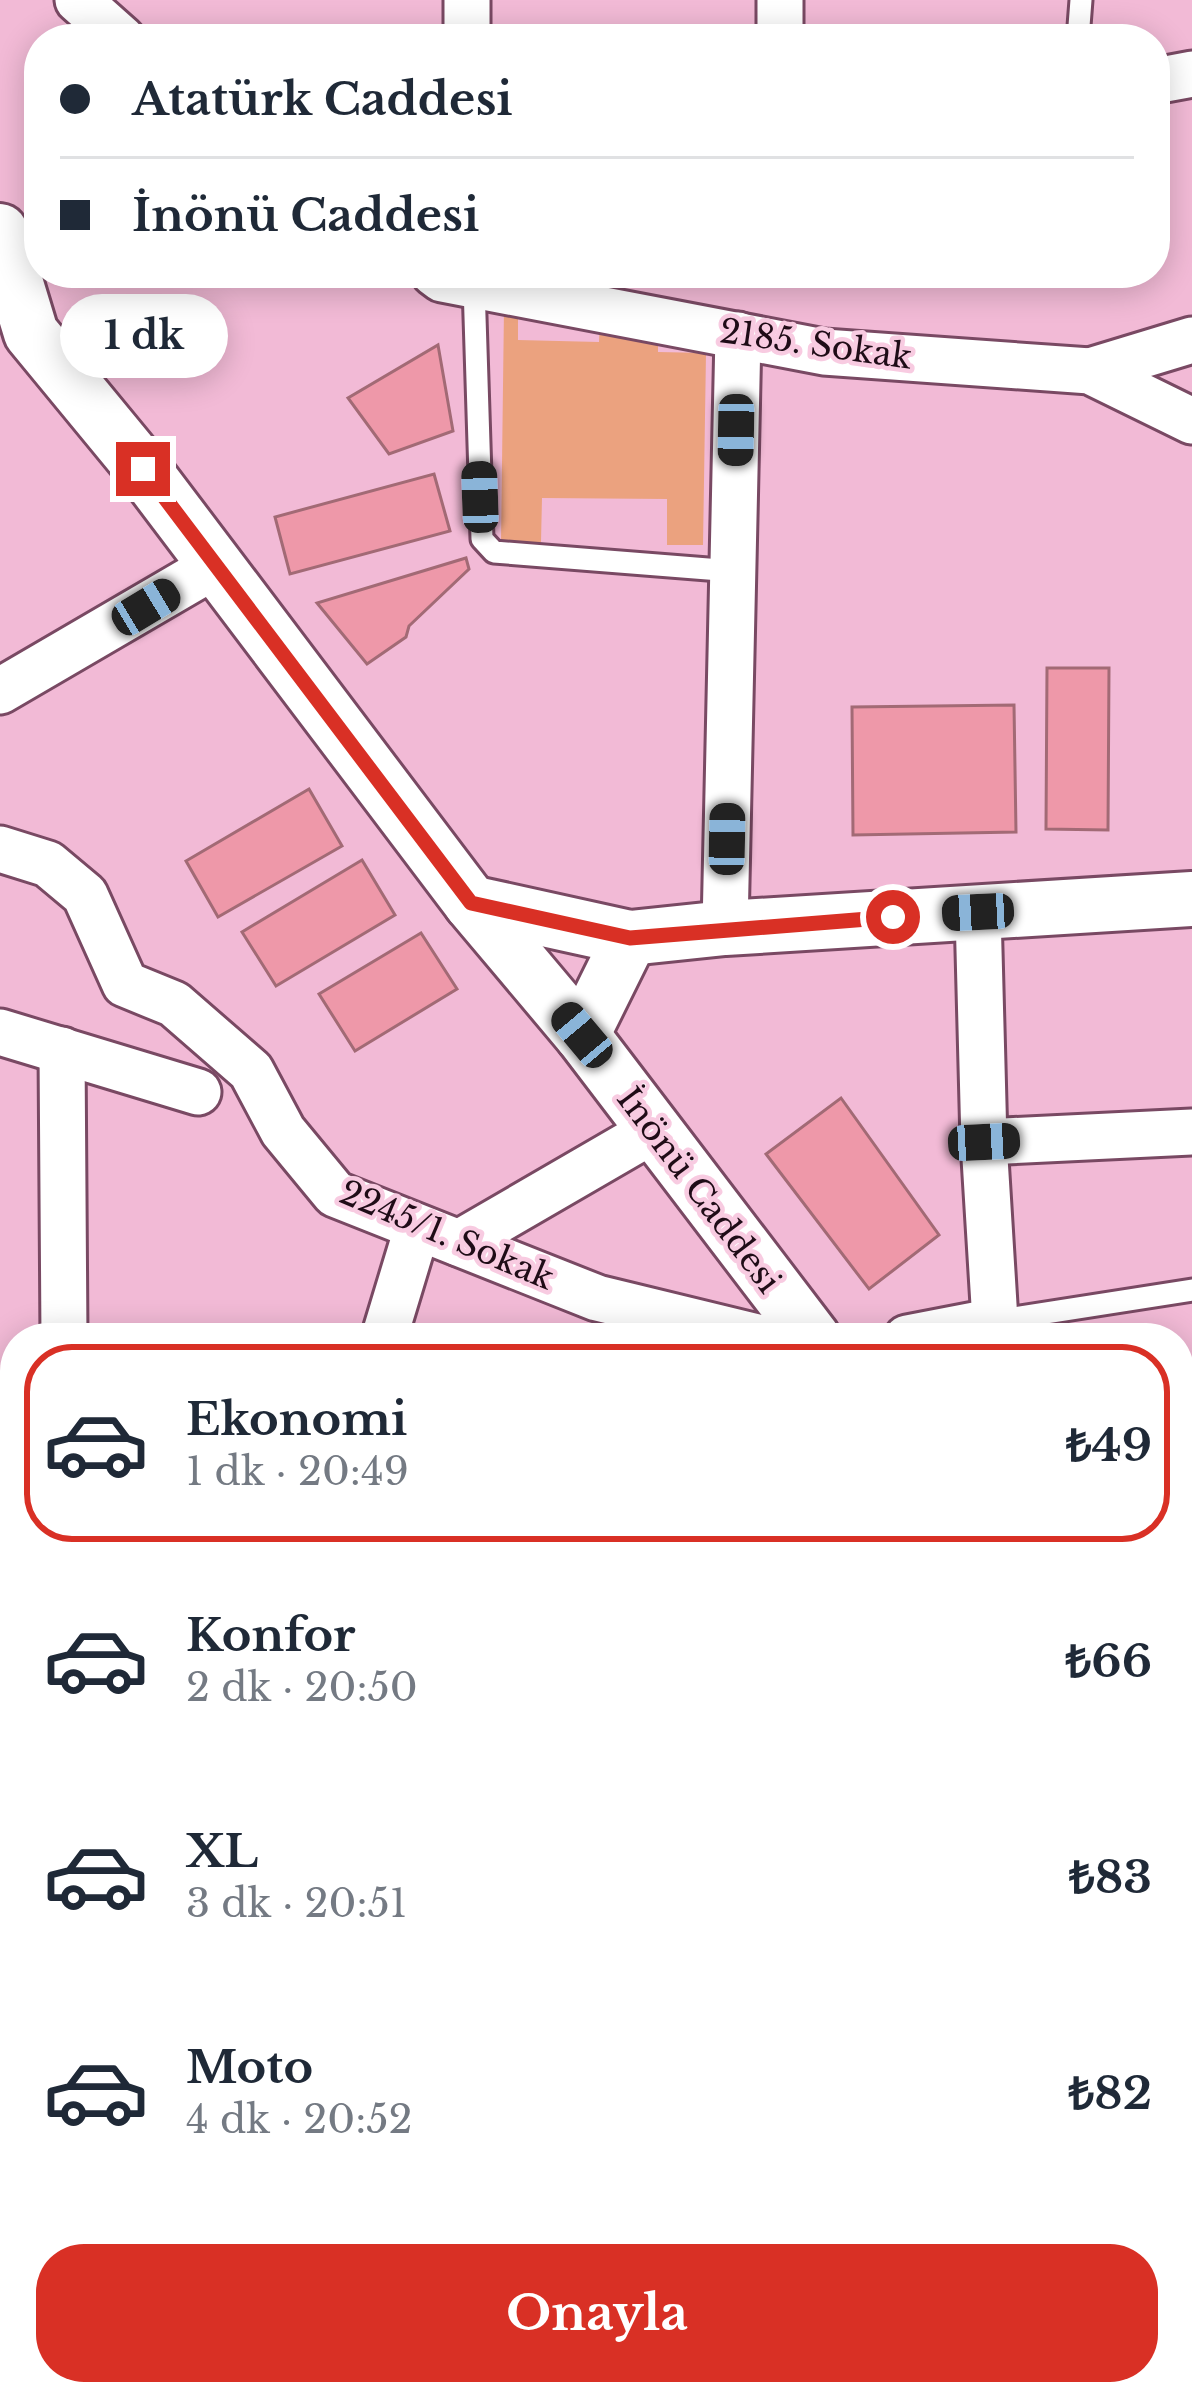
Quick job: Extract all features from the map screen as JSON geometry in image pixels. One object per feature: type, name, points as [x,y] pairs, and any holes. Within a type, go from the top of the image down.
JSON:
[{"type":"street","points":[[78,0],[105,24]]},
{"type":"street","name":"İnönü Caddesi","points":[[0,230],[31,333],[143,469],[471,903],[582,1035],[801,1323]]},
{"type":"street","name":"2185. Sokak","points":[[514,288],[824,352],[1090,371],[1192,422]]},
{"type":"street","points":[[725,928],[738,335]]},
{"type":"street","points":[[1090,371],[1192,340]]},
{"type":"street","points":[[0,691],[216,565]]},
{"type":"street","name":"2245/1. Sokak","points":[[0,850],[48,864],[85,895],[124,984],[174,1004],[251,1070],[283,1131],[335,1194],[598,1298],[700,1323]]},
{"type":"street","points":[[471,903],[630,938],[1192,899]]},
{"type":"street","points":[[978,912],[995,1321],[985,1323]]},
{"type":"street","points":[[582,1035],[630,938]]},
{"type":"street","points":[[0,1032],[198,1092]]},
{"type":"street","points":[[62,1050],[64,1323]]},
{"type":"street","points":[[392,1323],[438,1236],[652,1131]]},
{"type":"street","points":[[984,1142],[1192,1132]]},
{"type":"lane","points":[[462,288],[482,539],[494,552],[733,572]]},
{"type":"lane","points":[[995,1321],[1192,1290]]},
{"type":"shaded area","points":[[504,308],[518,308],[518,340],[599,342],[600,317],[658,318],[658,352],[706,353],[703,545],[667,545],[667,499],[542,498],[541,542],[501,542]]},
{"type":"building","points":[[438,345],[453,431],[389,454],[348,398]]},
{"type":"building","points":[[434,474],[450,531],[290,574],[275,517]]},
{"type":"building","points":[[466,558],[469,569],[409,626],[406,637],[367,664],[317,603]]},
{"type":"building","points":[[1047,668],[1109,668],[1108,830],[1046,829]]},
{"type":"building","points":[[1014,705],[1016,832],[853,835],[852,707]]},
{"type":"building","points":[[309,789],[342,846],[218,917],[186,861]]},
{"type":"building","points":[[362,860],[395,915],[276,986],[242,932]]},
{"type":"building","points":[[421,933],[457,989],[355,1051],[319,994]]},
{"type":"building","points":[[841,1098],[939,1235],[869,1289],[766,1154]]},
{"type":"route","points":[[143,469],[471,903],[630,938],[893,917]]}]
